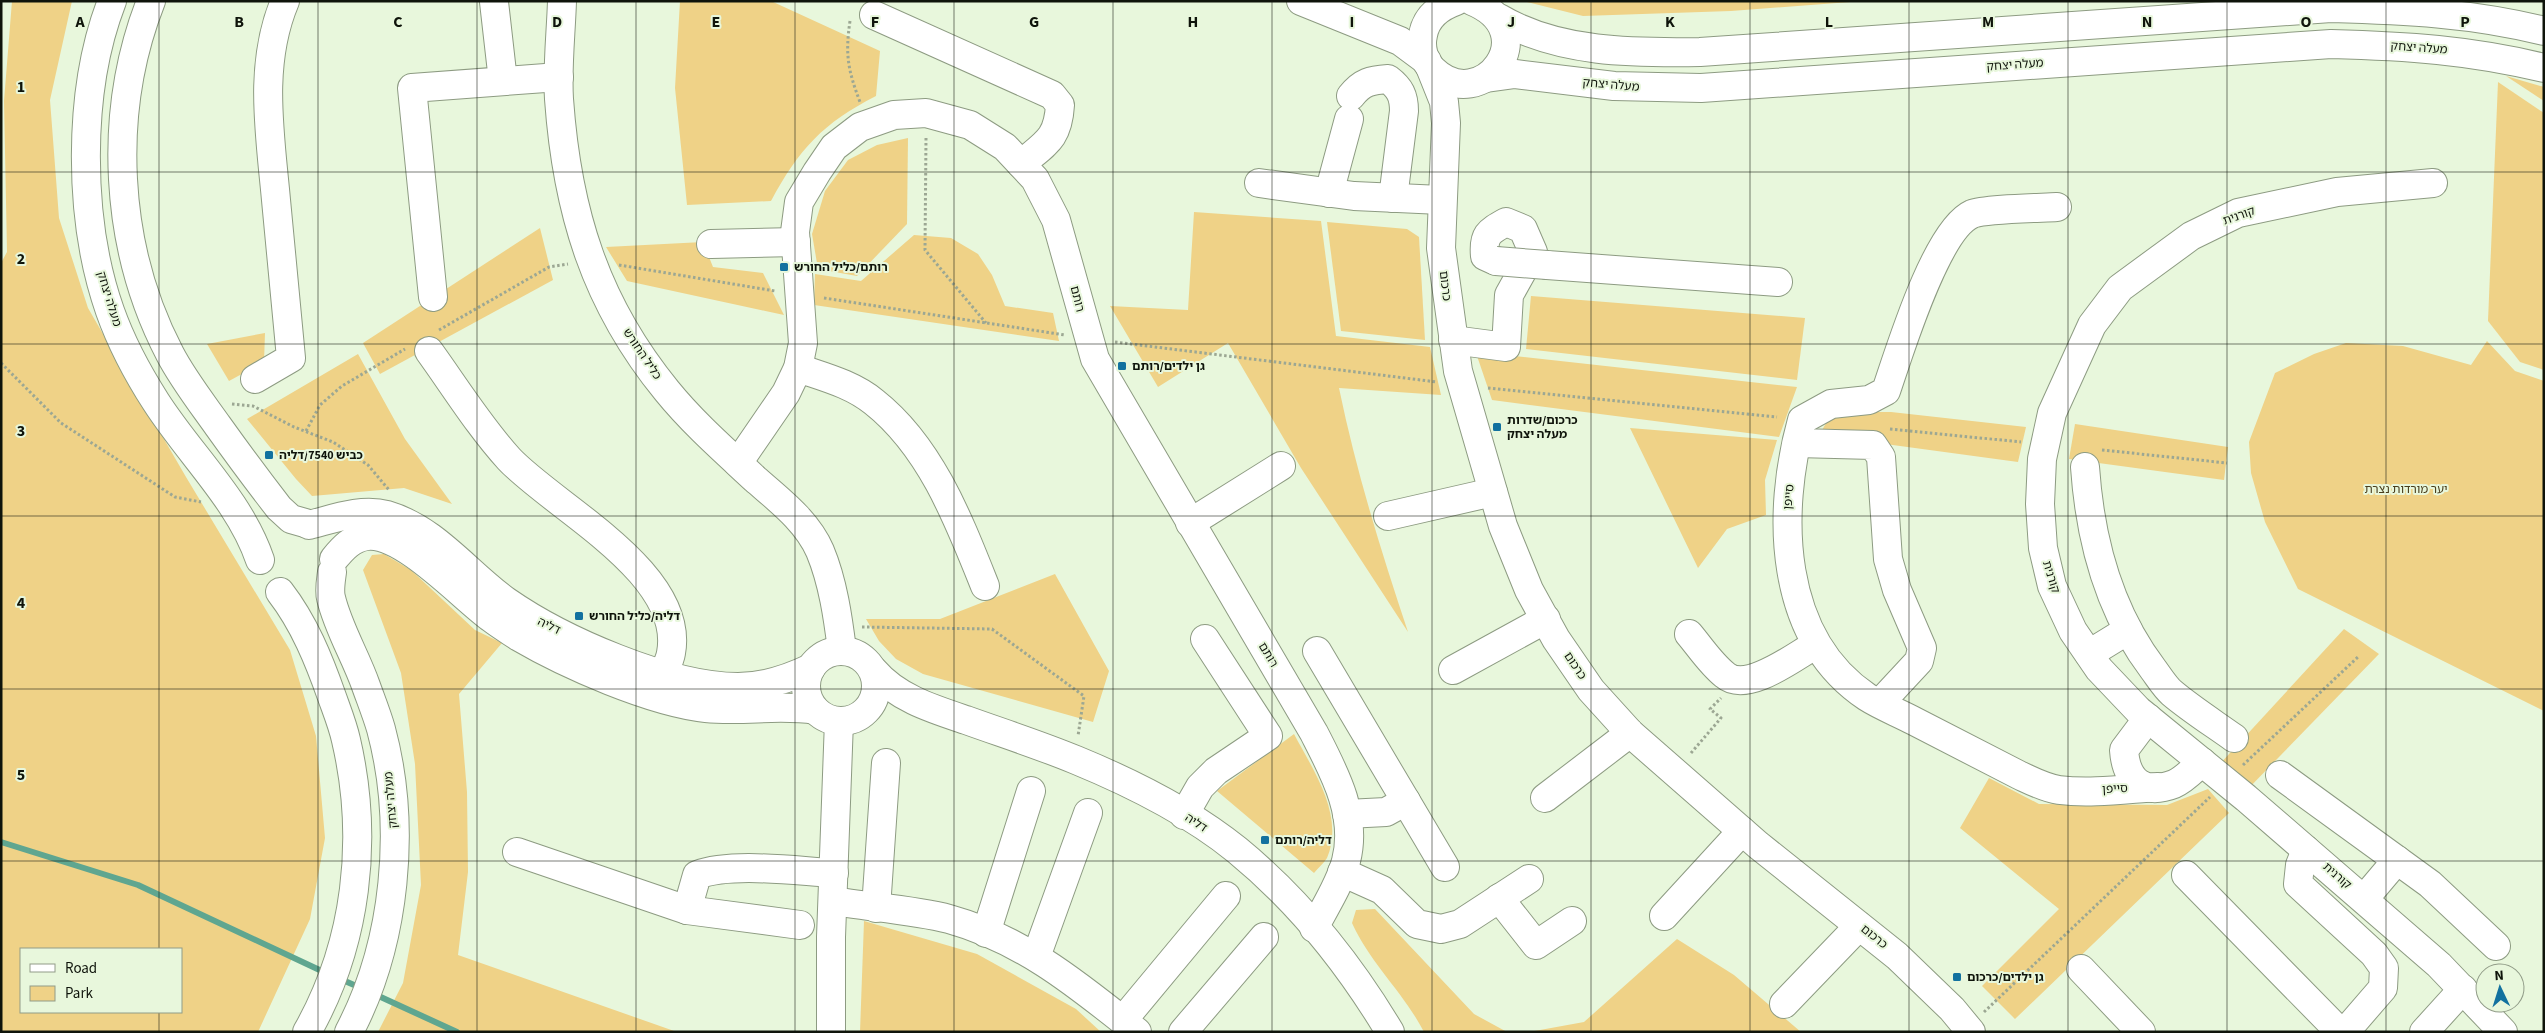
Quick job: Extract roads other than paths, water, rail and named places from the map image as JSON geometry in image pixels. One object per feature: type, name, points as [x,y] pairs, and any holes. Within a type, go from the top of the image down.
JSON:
[{"type":"street","name":"מעלה יצחק","points":[[112,1],[94,69],[88,105],[86,146],[90,215],[102,282],[110,311],[124,343],[156,402],[251,535],[260,560]]},
{"type":"street","points":[[151,1],[129,76],[124,108],[122,146],[126,211],[137,274],[144,299],[170,354],[200,402],[279,508],[291,519],[307,524],[326,537],[332,548],[333,566],[325,583],[316,591],[305,595],[292,596],[280,592]]},
{"type":"street","points":[[255,379],[291,358],[268,104],[269,58],[285,1]]},
{"type":"street","points":[[1301,1],[1400,41],[1428,64]]},
{"type":"street","points":[[1419,1],[1448,1]]},
{"type":"street","name":"כרכום","points":[[1456,1],[1437,10],[1424,28],[1422,39],[1423,54],[1444,102],[1446,151],[1441,200],[1441,248],[1453,340],[1462,385],[1493,492],[1514,554],[1530,590],[1591,690],[1630,733],[1742,831],[1897,956],[1952,1009],[1969,1030]]},
{"type":"street","points":[[1472,1],[1488,8],[1498,18],[1533,35],[1567,44],[1617,50],[1662,52],[1700,52],[2331,8],[2428,12],[2481,17],[2544,30]]},
{"type":"street","points":[[494,2],[503,81]]},
{"type":"street","name":"כליל החורש","points":[[557,8],[559,98],[566,162],[580,229],[598,280],[632,342],[668,391],[738,463],[798,518],[820,551],[837,612],[840,639]]},
{"type":"street","points":[[863,14],[1052,95],[1060,105],[1059,124],[1051,139],[1021,164]]},
{"type":"street","name":"כרכום","points":[[1446,151],[1460,102],[1497,68],[1506,46],[1504,32],[1498,18]]},
{"type":"street","name":"מעלה יצחק","points":[[1428,64],[1440,77],[1458,84],[1515,74],[1614,86],[1701,88],[2331,44],[2425,48],[2476,53],[2544,68]]},
{"type":"street","points":[[433,297],[412,88],[559,77]]},
{"type":"street","points":[[1329,193],[1350,108],[1360,84],[1372,80],[1388,79],[1396,85],[1404,96],[1404,111],[1393,198]]},
{"type":"street","name":"רותם","points":[[738,463],[786,393],[798,368],[803,343],[796,242],[799,202],[834,147],[860,127],[868,124],[894,115],[926,113],[970,125],[1005,148],[1035,179],[1056,220],[1095,359],[1314,733],[1337,776],[1347,814],[1346,861],[1314,928]]},
{"type":"street","points":[[1259,182],[1329,193],[1441,200]]},
{"type":"street","name":"קורנית","points":[[2434,182],[2337,192],[2238,213],[2191,236],[2120,288],[2092,325],[2052,413],[2042,459],[2040,504],[2043,548],[2052,586],[2073,631],[2099,669],[2148,718],[2439,964],[2503,1032]]},
{"type":"street","points":[[1800,431],[1831,404],[1869,400],[1886,391],[1909,321],[1934,265],[1956,227],[1973,214],[2056,207]]},
{"type":"street","points":[[1453,340],[1506,347],[1509,295],[1533,252],[1523,229],[1506,222],[1490,231],[1484,242],[1485,256],[1496,261],[1546,265],[1778,282]]},
{"type":"street","points":[[712,244],[796,242]]},
{"type":"street","points":[[425,343],[509,459],[620,551],[646,577],[661,599],[671,630],[671,652],[663,674]]},
{"type":"street","points":[[798,368],[844,384],[874,402],[909,438],[938,480],[960,524],[985,586]]},
{"type":"street","points":[[1800,431],[1873,445],[1881,457],[1888,559],[1897,590],[1922,648],[1919,661],[1880,703]]},
{"type":"street","name":"סייפן","points":[[1800,431],[1787,520],[1791,567],[1800,610],[1815,645],[1839,674],[1867,697],[2019,775],[2060,790],[2158,787],[2175,784],[2202,762]]},
{"type":"street","points":[[2089,458],[2088,510],[2100,559],[2113,600],[2128,630],[2138,649],[2171,692],[2234,738]]},
{"type":"street","points":[[1190,523],[1281,466]]},
{"type":"street","points":[[1388,516],[1493,492]]},
{"type":"street","name":"דליה","points":[[307,524],[368,513],[385,515],[409,523],[430,537],[505,600],[532,618],[608,655],[663,674],[708,686],[739,687],[765,685],[789,679],[811,668]]},
{"type":"street","points":[[307,524],[292,523],[278,528],[268,536],[262,547],[260,560],[263,573],[270,584],[280,592],[301,623],[325,676],[346,739],[356,792],[358,842],[355,882],[348,926],[337,966],[326,995],[307,1032]]},
{"type":"street","name":"דליה","points":[[333,566],[346,545],[368,536],[380,537],[398,544],[416,556],[499,624],[521,638],[598,676],[635,690],[705,708],[740,710],[790,706],[827,716]]},
{"type":"street","name":"מעלה יצחק","points":[[333,566],[331,598],[359,664],[381,729],[392,788],[394,843],[391,886],[377,961],[366,994],[348,1032]]},
{"type":"street","points":[[1453,670],[1546,619]]},
{"type":"street","points":[[2089,654],[2128,630]]},
{"type":"street","points":[[1689,634],[1726,677],[1740,681],[1753,680],[1815,645]]},
{"type":"street","points":[[1184,815],[1200,787],[1216,771],[1268,736],[1205,638]]},
{"type":"street","points":[[840,639],[867,661],[874,671],[877,683],[876,696],[871,706],[856,717],[827,716],[808,700],[806,688],[811,668],[840,639]]},
{"type":"street","points":[[1317,651],[1445,867]]},
{"type":"street","name":"דליה","points":[[874,671],[895,691],[933,709],[1075,759],[1157,798],[1237,850],[1269,879],[1314,928],[1352,974],[1390,1032]]},
{"type":"street","name":"דליה","points":[[871,706],[899,702],[933,709]]},
{"type":"street","points":[[827,716],[834,873],[831,1032]]},
{"type":"street","name":"סייפן","points":[[2073,790],[2088,789],[2100,783],[2111,773],[2124,750],[2148,718]]},
{"type":"street","points":[[1545,798],[1630,733]]},
{"type":"street","name":"סייפן","points":[[2124,750],[2125,764],[2131,777],[2141,786],[2158,787]]},
{"type":"street","points":[[876,908],[886,762]]},
{"type":"street","points":[[2280,775],[2430,884],[2496,946]]},
{"type":"street","points":[[986,933],[1031,791]]},
{"type":"street","points":[[1347,814],[1386,812],[1406,801]]},
{"type":"street","points":[[1036,957],[1088,813]]},
{"type":"street","points":[[1664,916],[1742,831]]},
{"type":"street","points":[[2306,850],[2300,865],[2298,884],[2374,954],[2384,968],[2383,988],[2345,1032]]},
{"type":"street","points":[[517,852],[687,910],[800,924]]},
{"type":"street","points":[[2364,900],[2397,860]]},
{"type":"street","points":[[687,910],[697,875],[710,870],[732,869],[834,873]]},
{"type":"street","points":[[1342,872],[1382,890],[1417,924],[1441,929],[1460,924],[1529,879]]},
{"type":"street","points":[[2186,876],[2340,1032]]},
{"type":"street","points":[[832,901],[949,919],[1009,942],[1059,970],[1130,1026],[1226,896]]},
{"type":"street","points":[[1499,898],[1536,945],[1572,921]]},
{"type":"street","points":[[1784,1004],[1859,926]]},
{"type":"street","points":[[1183,1032],[1264,937]]},
{"type":"street","points":[[2082,969],[2141,1032]]},
{"type":"street","points":[[2424,1032],[2463,989]]},
{"type":"waterway","points":[[1,842],[138,885],[326,973]]},
{"type":"waterway","points":[[338,978],[361,988]]},
{"type":"waterway","points":[[372,993],[457,1032]]},
{"type":"place","name":"רותם/כליל החורש","points":[[784,267]]},
{"type":"place","name":"גן ילדים/רותם","points":[[1122,366]]},
{"type":"place","name":"כרכום/שדרות מעלה יצחק","points":[[1497,427]]},
{"type":"place","name":"כביש 7540/דליה","points":[[269,455]]},
{"type":"place","name":"דליה/כליל החורש","points":[[579,616]]},
{"type":"place","name":"דליה/רותם","points":[[1265,840]]},
{"type":"place","name":"גן ילדים/כרכום","points":[[1957,977]]},
{"type":"park label","name":"יער מורדות נצרת","points":[[2406,489]]}]
